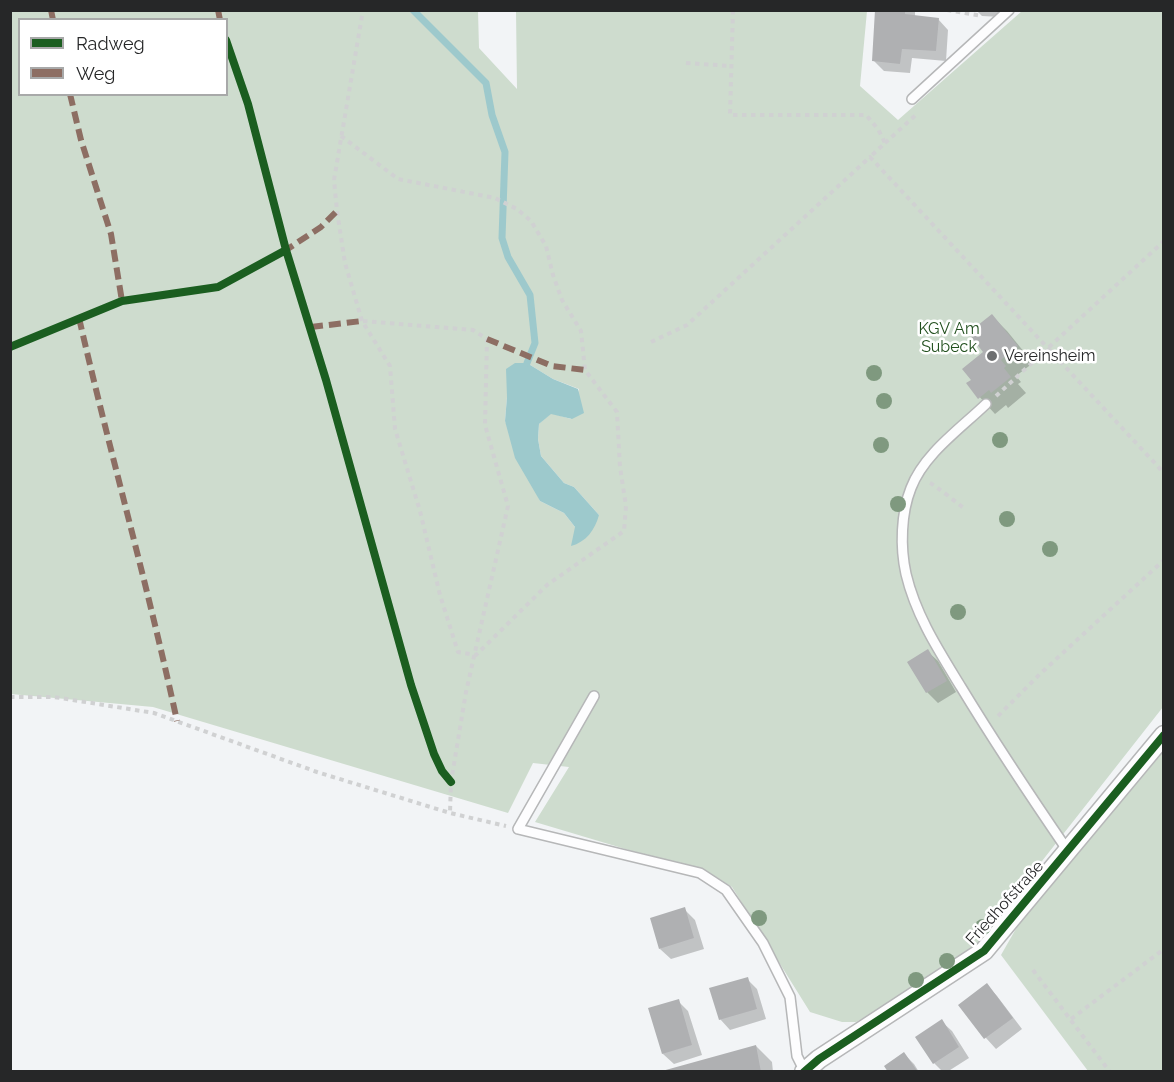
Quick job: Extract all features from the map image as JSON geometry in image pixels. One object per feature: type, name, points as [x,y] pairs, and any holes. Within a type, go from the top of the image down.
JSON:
[{"type":"street","name":"Friedhofstraße","points":[[804,1071],[984,951],[1164,735]]},
{"type":"lane","points":[[912,99],[1010,10]]},
{"type":"lane","points":[[986,404],[929,458],[910,489],[903,522],[906,572],[924,625],[989,734],[1068,851]]},
{"type":"lane","points":[[594,696],[518,829],[700,873],[726,890],[763,943],[790,997],[797,1056],[804,1071]]},
{"type":"path","points":[[363,10],[334,180],[345,263],[362,321],[390,366],[395,429],[420,511],[440,595],[458,652],[476,654]]},
{"type":"path","points":[[651,342],[687,325],[885,143],[878,129],[866,116],[730,115],[733,10]]},
{"type":"path","points":[[947,10],[1001,18]]},
{"type":"path","points":[[687,63],[731,66]]},
{"type":"path","points":[[341,136],[398,179],[495,198],[517,209],[531,221],[546,246],[562,300],[581,331],[585,370],[617,412],[620,467],[626,506],[624,531],[547,585],[476,654]]},
{"type":"path","points":[[870,157],[1164,473]]},
{"type":"path","points":[[986,404],[1164,241]]},
{"type":"path","points":[[362,321],[473,330],[487,339],[485,425],[508,506],[466,692],[451,782],[450,813]]},
{"type":"path","points":[[915,481],[925,486],[933,483],[941,492],[965,508]]},
{"type":"path","points":[[998,716],[1040,674],[1164,560]]},
{"type":"path","points":[[10,697],[54,697],[154,713],[317,772],[450,813],[518,829]]},
{"type":"path","points":[[1071,1019],[1164,949]]},
{"type":"path","points":[[1033,970],[1110,1071]]},
{"type":"green space","name":"KGV Am Subeck","points":[[10,11],[478,11],[479,48],[517,89],[516,11],[867,11],[860,86],[898,120],[1022,11],[1163,11],[1163,707],[969,954],[893,1002],[856,1022],[842,1022],[810,1012],[732,887],[702,868],[632,851],[535,822],[569,767],[533,763],[508,813],[153,707],[11,694]],"holes":[[[527,363],[553,379],[579,389],[571,419],[551,413],[539,424],[538,439],[541,456],[564,483],[574,487],[599,515],[575,527],[564,513],[540,501],[505,421],[507,397]]]},
{"type":"green space","points":[[1163,752],[1163,1071],[1088,1071],[1001,955],[1017,927]]},
{"type":"water","points":[[515,363],[527,363],[553,379],[578,389],[584,413],[572,419],[551,414],[539,424],[538,439],[541,456],[564,483],[574,487],[599,515],[589,535],[581,542],[571,546],[575,527],[564,513],[540,501],[515,458],[505,421],[506,369]]},
{"type":"building","points":[[875,10],[905,10],[905,14],[939,18],[936,51],[902,49],[900,64],[872,61]]},
{"type":"building","name":"Vereinsheim","points":[[992,314],[1018,346],[1001,360],[1011,377],[991,393],[989,390],[978,399],[966,383],[971,380],[962,369],[983,352],[968,333]]},
{"type":"building","points":[[928,649],[947,681],[926,693],[907,662]]},
{"type":"building","points":[[685,907],[694,938],[659,949],[650,918]]},
{"type":"building","points":[[748,977],[757,1009],[719,1020],[709,988]]},
{"type":"building","points":[[987,983],[1013,1018],[984,1039],[958,1005]]},
{"type":"building","points":[[679,999],[692,1045],[662,1054],[648,1008]]},
{"type":"building","points":[[942,1019],[959,1047],[933,1064],[915,1037]]},
{"type":"building","points":[[756,1045],[761,1072],[662,1072],[662,1071]]},
{"type":"building","points":[[904,1052],[918,1072],[888,1072],[884,1066]]},
{"type":"waterway","points":[[413,10],[486,83],[492,115],[505,152],[502,238],[508,257],[530,295],[535,343],[527,363]]},
{"type":"marked path","points":[[51,10],[53,18]]},
{"type":"marked path","points":[[218,10],[220,18]]},
{"type":"marked path","points":[[70,96],[81,140],[111,234],[122,301]]},
{"type":"marked path","points":[[283,252],[321,227],[337,211]]},
{"type":"marked path","points":[[79,318],[177,721]]},
{"type":"marked path","points":[[311,327],[362,321]]},
{"type":"marked path","points":[[487,339],[552,366],[585,370]]},
{"type":"cycle path","points":[[228,46],[248,104],[286,250],[326,380],[411,685],[434,754],[442,771],[451,782]]},
{"type":"cycle path","points":[[10,347],[122,301],[218,287],[286,250]]},
{"type":"cycle path","points":[[804,1072],[819,1059],[984,951],[1164,735]]},
{"type":"place","name":"Vereinsheim","points":[[992,356]]}]
